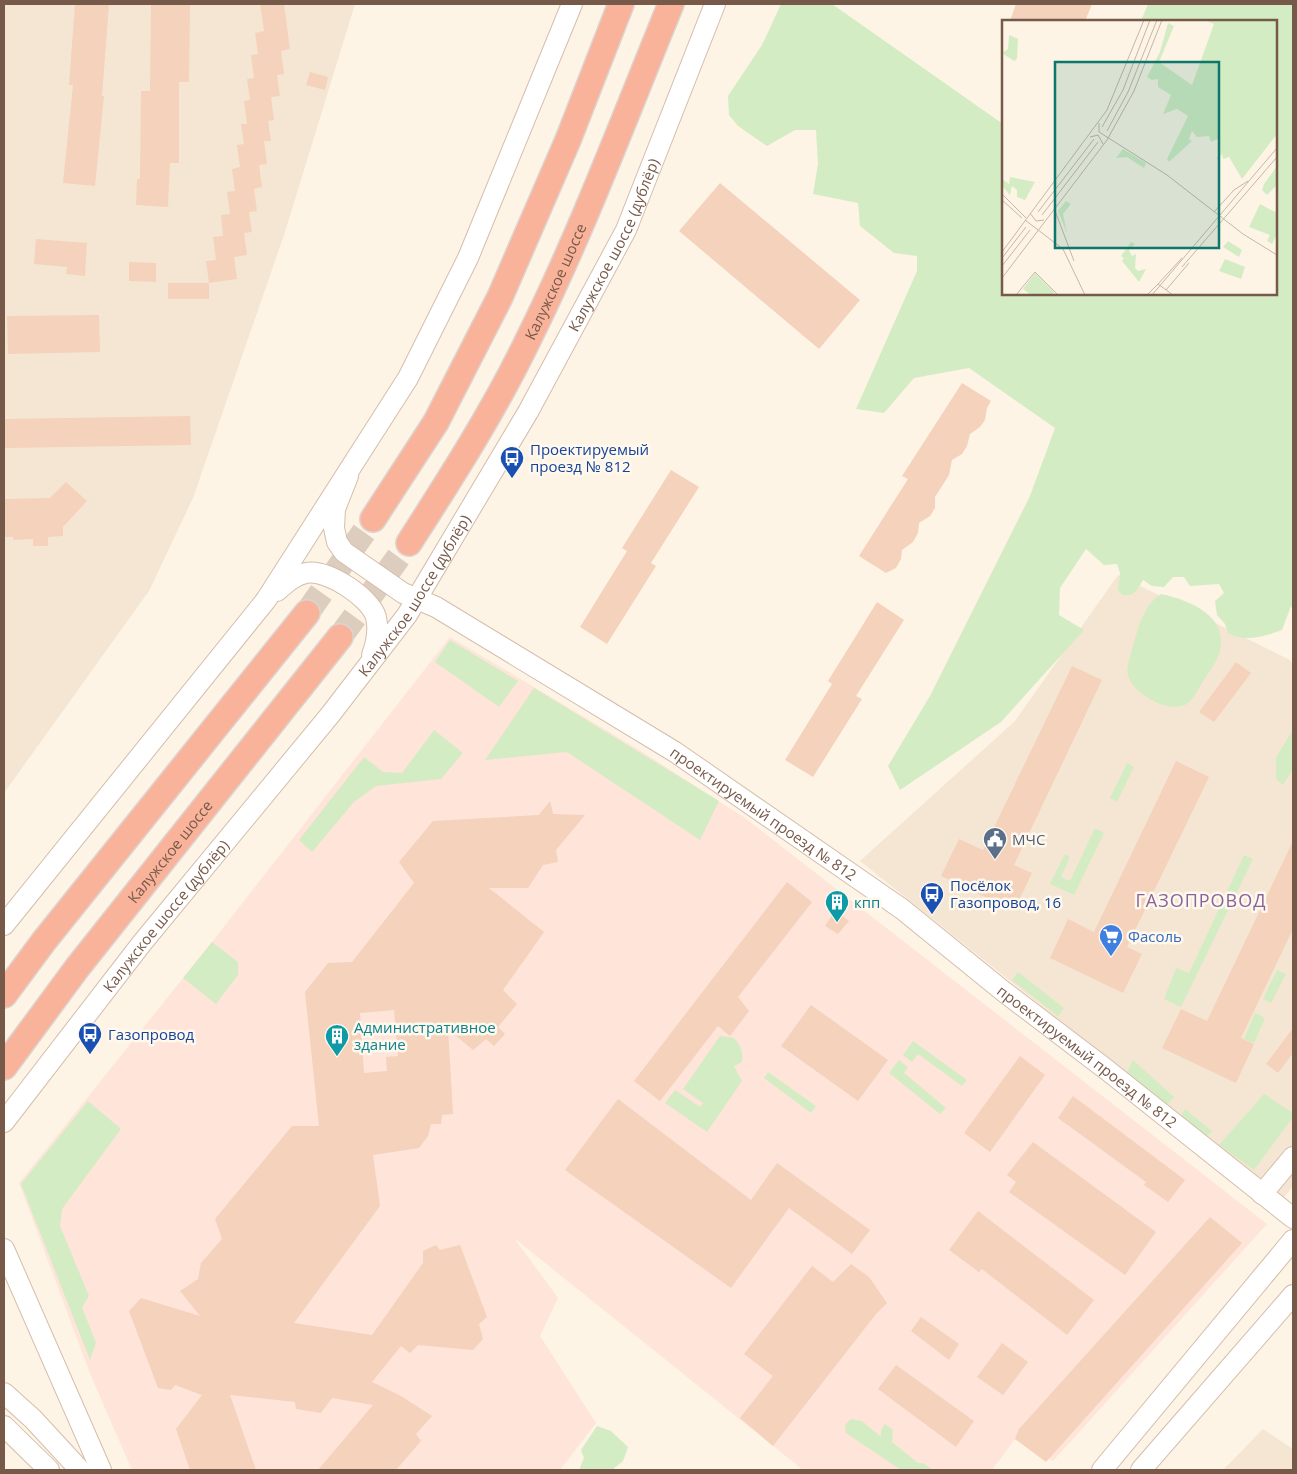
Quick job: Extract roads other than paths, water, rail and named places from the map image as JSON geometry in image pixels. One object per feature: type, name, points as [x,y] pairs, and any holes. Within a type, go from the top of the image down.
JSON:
[{"type":"highway","points":[[373,519],[436,422],[500,296],[535,220],[621,4]]},
{"type":"highway","name":"Калужское шоссе","points":[[409,543],[469,448],[529,339],[575,240],[671,4]]},
{"type":"highway","points":[[4,995],[44,941],[307,613]]},
{"type":"highway","name":"Калужское шоссе","points":[[4,1067],[77,968],[340,637]]},
{"type":"main road","points":[[4,925],[266,600],[348,476],[408,378],[468,258],[572,4]]},
{"type":"main road","name":"Калужское шоссе (дублёр)","points":[[4,1122],[142,943],[330,715],[416,600],[528,412],[626,230],[716,4]]},
{"type":"main road","name":"проектируемый проезд № 812","points":[[348,476],[335,509],[334,528],[337,542],[344,552],[416,600],[436,607],[675,752],[883,895],[1293,1218]]},
{"type":"main road","points":[[266,600],[290,579],[305,573],[325,574],[346,586],[363,599],[375,614],[378,631],[367,666]]},
{"type":"main road","points":[[1262,1194],[1293,1157]]},
{"type":"main road","points":[[1102,1470],[1293,1240]]},
{"type":"main road","points":[[4,1249],[101,1470]]},
{"type":"main road","points":[[1141,1470],[1293,1295]]},
{"type":"main road","points":[[4,1393],[33,1419],[80,1470]]},
{"type":"main road","points":[[1090,1470],[1153,1407]]},
{"type":"main road","points":[[4,1426],[49,1470]]},
{"type":"main road","points":[[1149,1470],[1179,1426]]},
{"type":"tunnel","points":[[307,613],[373,519]]},
{"type":"tunnel","points":[[340,637],[409,543]]},
{"type":"place","name":"Проектируемый проезд № 812","points":[[512,479]]},
{"type":"place","name":"МЧС","points":[[995,860]]},
{"type":"place","name":"Посёлок Газопровод, 16","points":[[932,915]]},
{"type":"place","name":"кпп","points":[[837,923]]},
{"type":"place","name":"Фасоль","points":[[1111,957]]},
{"type":"place","name":"Газопровод","points":[[90,1055]]},
{"type":"place","name":"Административное здание","points":[[337,1057]]},
{"type":"district","name":"ГАЗОПРОВОД","points":[[1201,900]]}]
